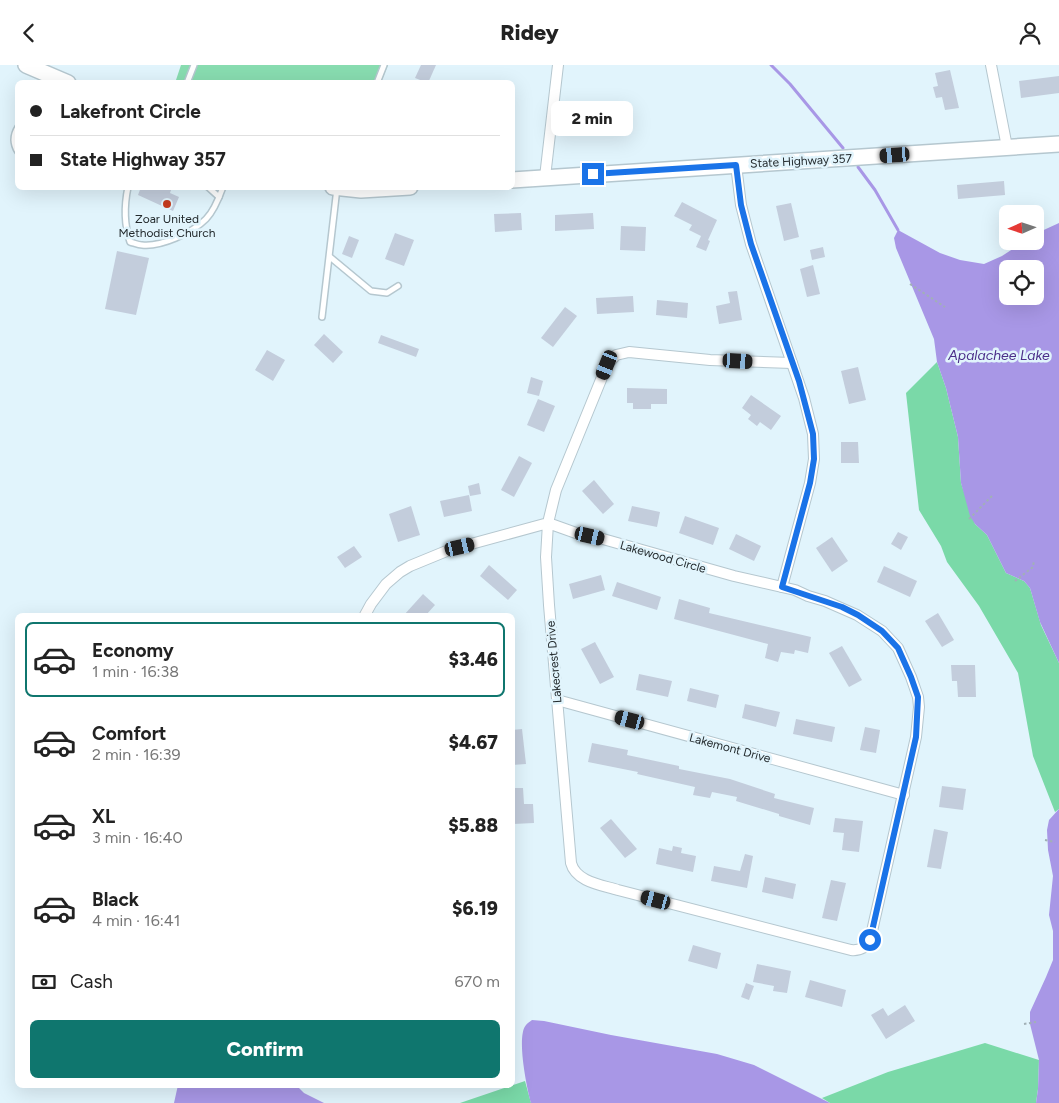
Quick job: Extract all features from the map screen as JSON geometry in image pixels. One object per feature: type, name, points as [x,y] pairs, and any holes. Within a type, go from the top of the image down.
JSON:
[{"type":"main road","points":[[26,65],[50,79]]},
{"type":"main road","name":"State Highway 357","points":[[515,180],[1059,144]]},
{"type":"street","points":[[545,177],[558,65]]},
{"type":"street","points":[[991,65],[1007,147]]},
{"type":"street","points":[[736,165],[741,205],[751,244],[792,363],[813,434],[814,459],[810,483],[782,587]]},
{"type":"street","name":"Lakecrest Drive","points":[[792,363],[710,360],[629,352],[616,355],[607,365],[556,490],[548,523],[546,557],[556,700],[572,867],[577,874],[590,881],[618,890],[851,951]]},
{"type":"street","points":[[367,613],[371,604],[386,584],[410,566],[450,550],[548,523]]},
{"type":"street","name":"Lakewood Circle","points":[[548,523],[629,548],[782,587],[833,604],[858,615],[882,631],[898,648],[918,697],[918,727],[870,940],[860,950],[851,951]]},
{"type":"street","name":"Lakemont Drive","points":[[556,700],[904,795]]},
{"type":"lane","points":[[188,80],[194,65]]},
{"type":"lane","points":[[378,80],[384,65]]},
{"type":"lane","points":[[127,190],[125,202],[126,229],[130,242],[141,245],[182,236],[193,229],[207,218],[222,190]]},
{"type":"lane","points":[[211,190],[219,197]]},
{"type":"lane","points":[[322,317],[336,190]]},
{"type":"lane","points":[[330,257],[350,271],[372,291],[387,293],[398,286]]},
{"type":"path","points":[[910,284],[945,307]]},
{"type":"path","points":[[970,519],[993,495]]},
{"type":"path","points":[[1015,581],[1033,567],[1034,560]]},
{"type":"path","points":[[1045,840],[1056,842]]},
{"type":"path","points":[[1024,1024],[1036,1023]]},
{"type":"green space","points":[[181,65],[388,65],[382,80],[176,80]]},
{"type":"green space","points":[[937,362],[946,388],[958,437],[961,483],[975,524],[987,535],[1006,573],[1024,581],[1030,588],[1041,625],[1059,663],[1059,809],[1055,812],[1033,756],[1018,673],[979,606],[947,562],[941,546],[919,510],[906,393]]},
{"type":"green space","points":[[985,1043],[1039,1060],[1036,1103],[830,1103],[822,1098],[888,1072]]},
{"type":"green space","points":[[525,1081],[531,1103],[460,1103],[504,1088],[515,1088],[515,1084]]},
{"type":"water","name":"Apalachee Lake","points":[[1059,223],[1059,663],[1040,622],[1030,588],[1024,581],[1006,573],[987,535],[975,524],[970,516],[961,483],[958,437],[946,388],[937,362],[934,339],[896,248],[894,238],[898,230],[940,253],[960,260],[984,264],[1011,250],[1044,250],[1044,230]]},
{"type":"water","points":[[1059,809],[1059,1103],[1036,1103],[1039,1060],[1030,1024],[1030,1012],[1053,960],[1053,931],[1049,915],[1053,876],[1048,850],[1047,830],[1049,820]]},
{"type":"water","points":[[532,1020],[717,1054],[754,1065],[830,1103],[531,1103],[523,1063],[522,1040],[526,1025]]},
{"type":"water","points":[[177,1088],[299,1088],[304,1093],[324,1103],[174,1103]]},
{"type":"building","points":[[421,65],[436,65],[429,80],[415,78]]},
{"type":"building","points":[[950,70],[959,108],[945,110],[942,97],[936,98],[933,87],[938,86],[935,73]]},
{"type":"building","points":[[1059,76],[1059,93],[1021,98],[1019,81]]},
{"type":"building","points":[[571,104],[607,107],[605,136],[581,134],[582,117],[570,116]]},
{"type":"building","points":[[1004,181],[1005,195],[958,199],[957,185]]},
{"type":"building","name":"Zoar United Methodist Church","points":[[140,190],[171,190],[170,193],[179,197],[173,211],[138,195]]},
{"type":"building","points":[[682,202],[717,220],[708,240],[710,241],[706,251],[696,247],[701,236],[689,230],[692,225],[674,216]]},
{"type":"building","points":[[791,203],[799,237],[784,241],[776,206]]},
{"type":"building","points":[[521,213],[522,230],[495,232],[494,214]]},
{"type":"building","points":[[593,213],[594,229],[555,231],[555,215]]},
{"type":"building","points":[[621,226],[646,227],[645,251],[620,250]]},
{"type":"building","points":[[395,233],[414,240],[404,266],[385,259]]},
{"type":"building","points":[[349,236],[359,240],[352,258],[342,254]]},
{"type":"building","points":[[823,247],[825,257],[812,260],[810,250]]},
{"type":"building","points":[[117,251],[149,258],[136,315],[105,309]]},
{"type":"building","points":[[813,265],[820,294],[807,297],[800,269]]},
{"type":"building","points":[[737,291],[742,320],[719,324],[716,306],[730,303],[728,292]]},
{"type":"building","points":[[633,296],[634,312],[597,314],[596,298]]},
{"type":"building","points":[[657,300],[688,303],[687,318],[656,315]]},
{"type":"building","points":[[565,307],[577,316],[553,347],[541,338]]},
{"type":"building","points":[[324,334],[343,352],[333,363],[314,345]]},
{"type":"building","points":[[381,335],[419,349],[416,357],[378,343]]},
{"type":"building","points":[[267,350],[285,360],[273,381],[255,370]]},
{"type":"building","points":[[858,367],[866,400],[849,404],[841,371]]},
{"type":"building","points":[[531,377],[543,381],[539,396],[527,393]]},
{"type":"building","points":[[627,388],[667,389],[667,404],[651,404],[651,409],[633,409],[633,403],[627,403]]},
{"type":"building","points":[[751,395],[781,416],[771,430],[760,422],[757,426],[748,419],[751,415],[742,408]]},
{"type":"building","points":[[538,399],[555,406],[544,432],[527,425]]},
{"type":"building","points":[[841,442],[858,442],[859,463],[841,463]]},
{"type":"building","points":[[519,456],[532,463],[514,497],[501,490]]},
{"type":"building","points":[[594,480],[614,504],[603,514],[582,491]]},
{"type":"building","points":[[479,483],[481,494],[470,496],[468,486]]},
{"type":"building","points":[[469,495],[472,511],[444,517],[440,501]]},
{"type":"building","points":[[411,506],[420,535],[398,542],[389,514]]},
{"type":"building","points":[[632,506],[660,512],[657,527],[628,521]]},
{"type":"building","points":[[685,516],[719,528],[713,545],[679,533]]},
{"type":"building","points":[[898,532],[908,537],[901,550],[891,544]]},
{"type":"building","points":[[736,534],[761,546],[754,561],[729,549]]},
{"type":"building","points":[[832,537],[848,561],[832,572],[816,548]]},
{"type":"building","points":[[354,546],[362,557],[345,568],[337,557]]},
{"type":"building","points":[[489,565],[517,590],[508,600],[480,576]]},
{"type":"building","points":[[884,566],[917,581],[910,597],[877,582]]},
{"type":"building","points":[[601,575],[605,590],[573,599],[569,584]]},
{"type":"building","points":[[617,582],[661,597],[657,610],[612,596]]},
{"type":"building","points":[[423,594],[435,605],[428,613],[406,613]]},
{"type":"building","points":[[679,599],[710,608],[709,613],[811,637],[808,653],[795,650],[794,654],[781,652],[778,662],[765,658],[768,644],[674,619]]},
{"type":"building","points":[[938,613],[954,640],[942,647],[925,621]]},
{"type":"building","points":[[595,642],[614,677],[600,684],[581,649]]},
{"type":"building","points":[[842,646],[862,680],[849,687],[829,653]]},
{"type":"building","points":[[951,665],[975,665],[976,697],[958,697],[957,681],[952,681]]},
{"type":"building","points":[[639,674],[672,681],[668,697],[636,690]]},
{"type":"building","points":[[690,688],[719,695],[716,708],[687,701]]},
{"type":"building","points":[[745,704],[780,712],[776,727],[742,718]]},
{"type":"building","points":[[796,719],[835,727],[832,742],[793,734]]},
{"type":"building","points":[[865,727],[880,730],[876,753],[860,750]]},
{"type":"building","points":[[522,729],[526,764],[515,765],[515,730]]},
{"type":"building","points":[[592,743],[628,750],[627,755],[679,766],[679,769],[730,779],[775,794],[774,798],[814,808],[810,825],[736,801],[737,797],[712,792],[710,798],[693,795],[695,787],[637,774],[638,772],[588,762]]},
{"type":"building","points":[[942,786],[966,789],[963,810],[939,807]]},
{"type":"building","points":[[515,788],[523,788],[524,804],[533,804],[534,823],[515,824]]},
{"type":"building","points":[[835,818],[863,821],[859,852],[842,850],[844,833],[833,832]]},
{"type":"building","points":[[611,819],[637,849],[625,858],[600,828]]},
{"type":"building","points":[[934,829],[948,832],[941,869],[927,867]]},
{"type":"building","points":[[673,846],[682,848],[681,853],[696,856],[693,872],[656,864],[659,848],[672,851]]},
{"type":"building","points":[[745,854],[753,856],[747,888],[711,881],[714,866],[740,871]]},
{"type":"building","points":[[765,877],[796,884],[793,899],[762,892]]},
{"type":"building","points":[[831,880],[846,883],[837,921],[822,918]]},
{"type":"building","points":[[693,945],[721,953],[717,969],[688,961]]},
{"type":"building","points":[[757,964],[791,971],[787,993],[773,991],[774,986],[753,982]]},
{"type":"building","points":[[810,980],[846,990],[842,1007],[805,997]]},
{"type":"building","points":[[746,983],[754,986],[749,1000],[741,997]]},
{"type":"building","points":[[905,1005],[915,1021],[886,1039],[871,1015],[883,1008],[888,1016]]},
{"type":"waterway","points":[[771,65],[790,84],[843,148]]},
{"type":"waterway","points":[[858,167],[875,190],[898,230]]},
{"type":"place","name":"Zoar United Methodist Church","points":[[167,204]]},
{"type":"route","points":[[593,174],[736,165],[745,225],[799,381],[813,434],[813,471],[782,587],[796,590],[842,607],[882,631],[898,648],[918,697],[918,727],[870,940]]}]
